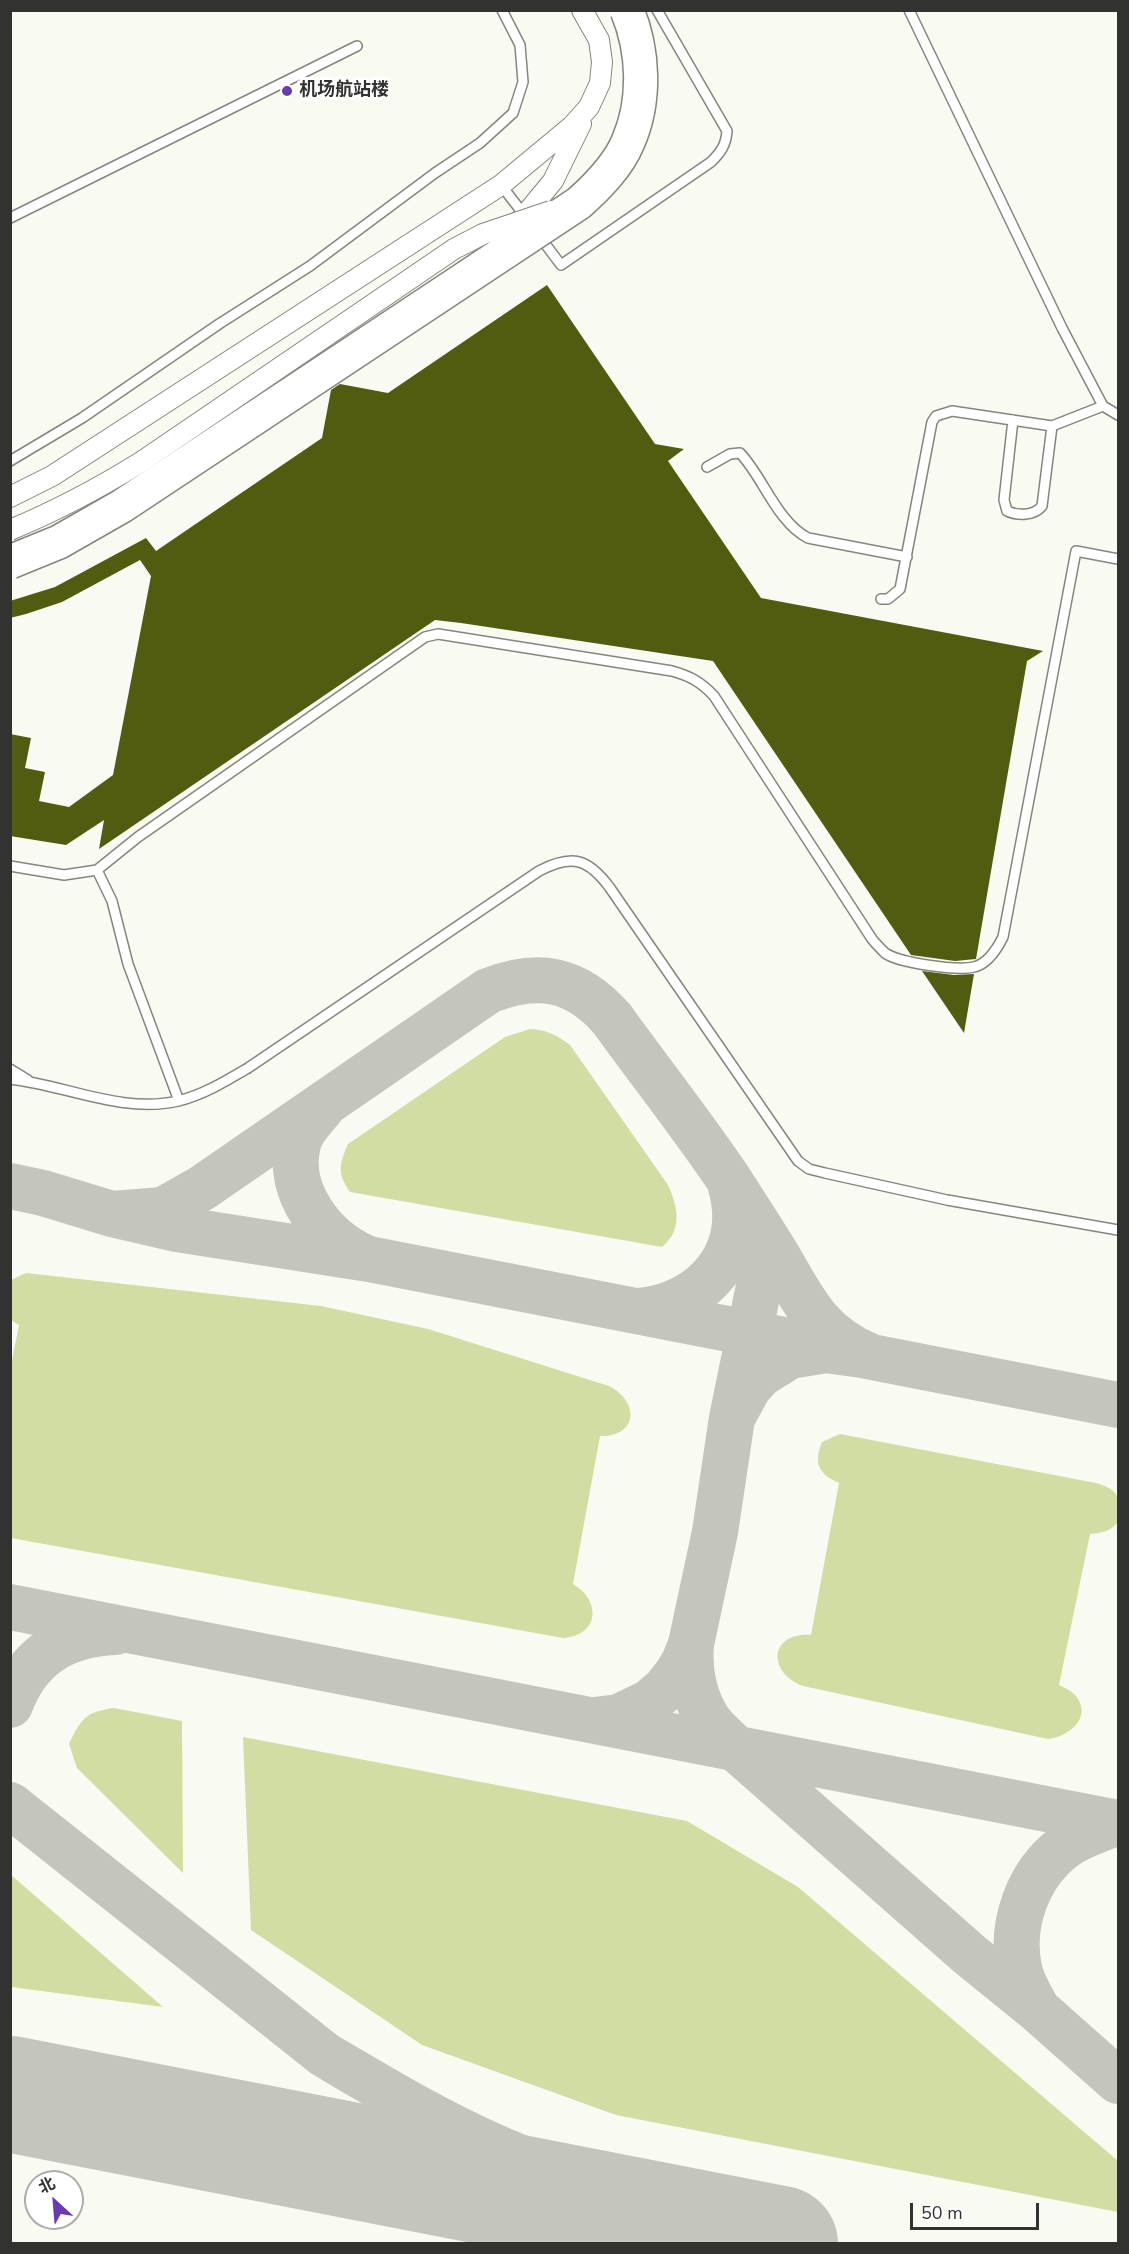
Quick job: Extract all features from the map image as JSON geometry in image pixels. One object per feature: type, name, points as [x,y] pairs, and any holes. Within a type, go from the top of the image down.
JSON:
[{"type":"highway","points":[[10,562],[59,542],[122,506],[579,203],[614,166],[628,143],[637,114],[640,54],[627,10]]},
{"type":"street","points":[[10,549],[59,530],[509,234],[552,181],[600,83],[602,62],[599,40],[582,10]]},
{"type":"street","points":[[10,497],[52,476],[501,184],[572,126],[589,107]]},
{"type":"street","points":[[10,530],[52,513],[141,462],[454,249],[505,226],[579,203]]},
{"type":"lane","points":[[10,461],[82,418],[219,324],[310,266],[435,173],[480,143],[513,113],[523,82],[520,45],[502,10]]},
{"type":"lane","points":[[501,184],[561,265],[711,162],[723,149],[727,141],[727,131],[657,10]]},
{"type":"lane","points":[[909,10],[1062,328],[1103,406],[1119,416]]},
{"type":"lane","points":[[10,218],[357,46]]},
{"type":"lane","points":[[881,599],[888,599],[900,589],[932,422],[936,416],[952,411],[1052,426],[1103,406]]},
{"type":"lane","points":[[1013,420],[1004,500],[1007,512],[1012,513],[1029,514],[1042,506],[1052,426]]},
{"type":"lane","points":[[707,467],[730,454],[740,453],[790,524],[801,535],[907,556]]},
{"type":"lane","points":[[10,866],[64,875],[97,870],[138,837],[416,643],[425,637],[438,634],[672,671],[689,676],[703,684],[714,696],[872,939],[886,953],[905,962],[960,968],[975,967],[997,950],[1003,937],[1076,551],[1119,559]]},
{"type":"lane","points":[[10,1079],[131,1102],[178,1101],[218,1086],[539,871],[556,862],[582,861],[592,868],[610,888],[798,1161],[809,1169],[947,1200],[1119,1230]]},
{"type":"lane","points":[[97,870],[112,901],[128,964],[178,1101]]},
{"type":"lane","points":[[10,1069],[30,1081]]},
{"type":"green space","points":[[530,1029],[552,1034],[570,1045],[668,1185],[677,1218],[673,1233],[662,1247],[350,1192],[341,1174],[348,1144],[505,1037]]},
{"type":"green space","points":[[26,1273],[321,1306],[428,1329],[609,1386],[626,1401],[630,1410],[630,1418],[628,1425],[622,1431],[600,1436],[573,1584],[589,1599],[592,1608],[590,1625],[575,1636],[563,1638],[11,1538],[10,1370],[19,1325],[11,1320],[11,1280]]},
{"type":"green space","points":[[840,1434],[1096,1483],[1114,1492],[1118,1501],[1118,1521],[1110,1529],[1090,1534],[1059,1685],[1074,1694],[1082,1712],[1076,1725],[1070,1730],[1063,1735],[1048,1739],[803,1686],[791,1680],[783,1672],[778,1654],[781,1646],[787,1640],[797,1636],[811,1635],[839,1483],[822,1472],[818,1456],[822,1442]]},
{"type":"green space","points":[[114,1708],[182,1721],[183,1873],[77,1768],[69,1744],[77,1728],[90,1715]]},
{"type":"green space","points":[[243,1737],[687,1821],[798,1887],[1118,2161],[1118,2212],[616,2115],[422,2045],[251,1930]]},
{"type":"green space","points":[[11,1875],[163,2007],[11,1987]]},
{"type":"building","points":[[547,285],[655,444],[684,449],[668,461],[761,598],[1043,651],[1027,661],[976,959],[955,961],[911,955],[713,661],[461,623],[435,620],[99,849],[104,820],[66,845],[10,836],[10,734],[31,738],[25,768],[45,772],[39,801],[69,807],[113,775],[151,576],[140,560],[62,602],[26,614],[10,618],[10,601],[55,587],[146,538],[156,551],[322,438],[331,390],[340,384],[388,393]]},
{"type":"building","points":[[922,971],[954,975],[974,974],[964,1033]]},
{"type":"taxiway","points":[[112,1214],[163,1210],[202,1188],[488,991],[523,981],[555,982],[584,995],[612,1019],[730,1181],[798,1292],[816,1317],[838,1338],[869,1356],[826,1350],[790,1356],[761,1374],[749,1387],[732,1418]]},
{"type":"taxiway","points":[[321,1109],[302,1134],[298,1144],[297,1179],[303,1196],[322,1226],[349,1249],[364,1257]]},
{"type":"taxiway","points":[[10,1186],[177,1229],[369,1259],[1118,1405]]},
{"type":"taxiway","points":[[641,1312],[639,1311],[663,1307],[684,1298],[702,1286],[716,1271],[727,1253],[734,1233],[735,1211],[731,1187]]},
{"type":"taxiway","points":[[594,1720],[619,1717],[650,1702],[676,1675],[691,1644],[715,1532],[732,1418],[759,1286],[763,1253],[762,1241],[756,1228]]},
{"type":"taxiway","points":[[10,1607],[1118,1823]]},
{"type":"taxiway","points":[[10,1705],[27,1673],[50,1651],[80,1637],[115,1632]]},
{"type":"taxiway","points":[[691,1644],[691,1664],[696,1694],[709,1721],[718,1732],[970,1955],[1039,2011],[1118,2081]]},
{"type":"taxiway","points":[[10,1805],[325,2055],[367,2080],[495,2147],[625,2196],[758,2239]]},
{"type":"taxiway","points":[[1038,2010],[1022,1979],[1019,1968],[1017,1934],[1025,1901],[1041,1871],[1051,1858],[1083,1836],[1118,1822]]},
{"type":"taxiway","points":[[515,2163],[537,2181],[552,2198],[563,2217],[572,2244]]},
{"type":"taxiway","points":[[657,2244],[679,2237],[724,2238]]},
{"type":"runway","points":[[10,2094],[780,2244]]},
{"type":"place","name":"机场航站楼","points":[[287,91]]}]
